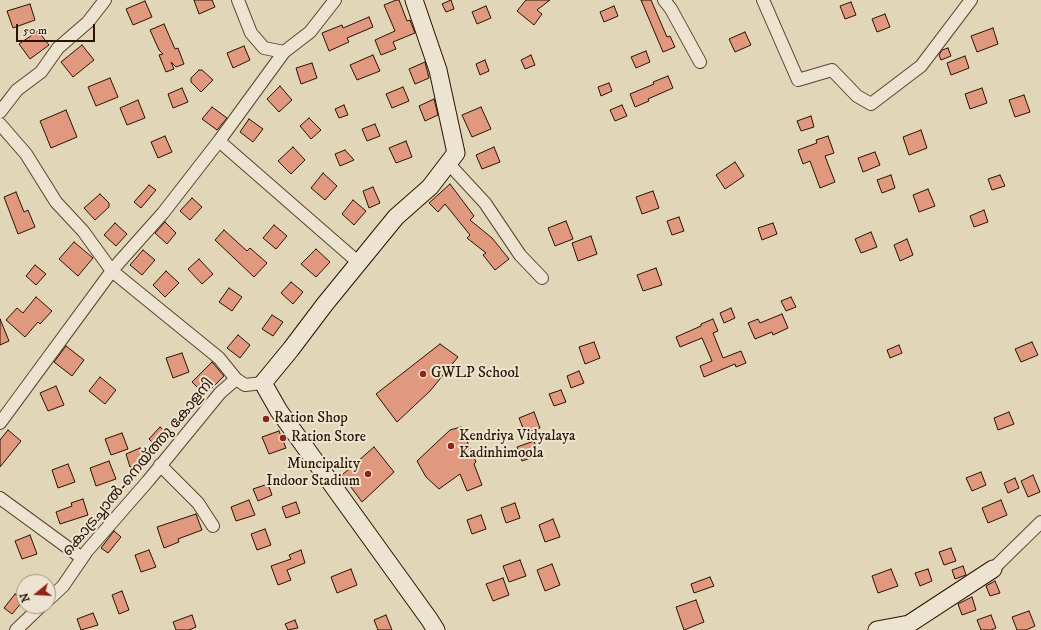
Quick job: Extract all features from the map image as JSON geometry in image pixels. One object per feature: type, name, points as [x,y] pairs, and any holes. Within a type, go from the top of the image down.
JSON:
[{"type":"main road","points":[[414,0],[438,70],[456,153],[430,187],[396,218],[325,304],[263,383],[279,410],[436,630]]},
{"type":"main road","points":[[877,630],[909,624],[992,569]]},
{"type":"street","points":[[0,112],[17,90],[40,72],[58,48],[88,22],[105,0]]},
{"type":"street","points":[[238,0],[250,33],[264,48],[284,52]]},
{"type":"street","points":[[0,423],[112,271],[163,213],[220,141],[284,52],[310,32],[335,0]]},
{"type":"street","points":[[664,0],[671,9],[700,62]]},
{"type":"street","points":[[763,0],[798,80],[832,70],[857,96],[871,104],[921,66],[971,0]]},
{"type":"street","points":[[0,124],[26,154],[56,202],[83,231],[112,271],[219,358],[236,379]]},
{"type":"street","points":[[220,141],[359,263]]},
{"type":"street","points":[[448,163],[485,203],[520,255],[542,278]]},
{"type":"street","name":"കൊട്രച്ചാൽ-നെയ്ത്തു കോളനി","points":[[56,593],[63,586],[82,558],[112,521],[220,393],[236,379],[245,385],[263,383]]},
{"type":"street","points":[[160,465],[198,503],[213,526]]},
{"type":"street","points":[[0,498],[82,558]]},
{"type":"street","points":[[992,569],[1039,528]]},
{"type":"street","points":[[16,630],[33,614]]},
{"type":"building","points":[[194,0],[212,0],[215,7],[199,14]]},
{"type":"building","points":[[399,0],[407,21],[410,20],[415,33],[393,42],[396,49],[381,55],[375,40],[395,31],[384,5]]},
{"type":"building","points":[[451,0],[454,9],[446,12],[442,4]]},
{"type":"building","points":[[526,0],[550,0],[537,10],[542,14],[534,25],[517,11]]},
{"type":"building","points":[[641,0],[651,0],[667,37],[670,36],[675,47],[663,52]]},
{"type":"building","points":[[145,1],[152,17],[133,25],[126,9]]},
{"type":"building","points":[[851,2],[856,15],[845,19],[840,6]]},
{"type":"building","points":[[30,4],[35,20],[13,28],[7,11]]},
{"type":"building","points":[[486,6],[491,18],[477,24],[472,12]]},
{"type":"building","points":[[614,6],[618,16],[604,22],[600,12]]},
{"type":"building","points":[[885,14],[890,27],[877,32],[872,19]]},
{"type":"building","points":[[369,17],[373,27],[347,38],[349,42],[329,51],[322,33],[342,25],[343,28]]},
{"type":"building","points":[[164,24],[175,49],[178,48],[184,64],[176,67],[171,62],[174,69],[166,72],[159,55],[163,54],[159,50],[150,30]]},
{"type":"building","points":[[993,28],[998,44],[977,52],[971,36]]},
{"type":"building","points":[[38,31],[49,45],[30,59],[19,44]]},
{"type":"building","points":[[745,32],[751,45],[735,52],[729,39]]},
{"type":"building","points":[[82,45],[94,60],[73,77],[61,62]]},
{"type":"building","points":[[244,46],[250,60],[233,68],[227,53]]},
{"type":"building","points":[[948,48],[951,56],[941,60],[939,55],[942,50]]},
{"type":"building","points":[[646,51],[650,62],[636,68],[631,57]]},
{"type":"building","points":[[373,55],[380,71],[357,80],[350,65]]},
{"type":"building","points":[[531,55],[535,65],[525,69],[521,60]]},
{"type":"building","points":[[965,56],[969,68],[951,75],[947,63]]},
{"type":"building","points":[[485,60],[489,71],[480,75],[476,64]]},
{"type":"building","points":[[425,62],[429,78],[415,84],[409,69]]},
{"type":"building","points":[[312,63],[317,78],[301,84],[296,68]]},
{"type":"building","points":[[199,70],[202,70],[213,80],[201,92],[191,82],[191,78]]},
{"type":"building","points":[[668,76],[673,88],[648,99],[649,101],[635,107],[630,94],[654,84],[653,82]]},
{"type":"building","points":[[110,78],[118,97],[96,106],[88,87]]},
{"type":"building","points":[[609,83],[612,91],[601,96],[598,87]]},
{"type":"building","points":[[280,86],[292,100],[279,112],[267,99]]},
{"type":"building","points":[[403,87],[409,101],[392,108],[386,94]]},
{"type":"building","points":[[182,88],[188,102],[173,108],[168,94]]},
{"type":"building","points":[[982,88],[987,103],[970,109],[965,94]]},
{"type":"building","points":[[1024,95],[1030,112],[1015,117],[1009,100]]},
{"type":"building","points":[[434,99],[438,115],[425,121],[419,106]]},
{"type":"building","points":[[138,100],[145,118],[127,125],[120,108]]},
{"type":"building","points":[[344,105],[348,115],[339,118],[335,109]]},
{"type":"building","points":[[622,105],[627,116],[615,121],[610,110]]},
{"type":"building","points":[[212,107],[227,118],[217,130],[202,119]]},
{"type":"building","points":[[481,107],[491,129],[472,137],[462,115]]},
{"type":"building","points":[[66,110],[77,137],[51,148],[40,121]]},
{"type":"building","points":[[811,116],[814,127],[801,131],[797,121]]},
{"type":"building","points":[[309,118],[321,130],[311,139],[300,126]]},
{"type":"building","points":[[249,119],[263,129],[253,142],[240,132]]},
{"type":"building","points":[[375,124],[380,136],[367,141],[362,129]]},
{"type":"building","points":[[921,130],[927,148],[909,155],[903,137]]},
{"type":"building","points":[[165,136],[172,152],[158,158],[151,142]]},
{"type":"building","points":[[828,136],[834,153],[825,156],[835,182],[820,188],[810,161],[803,164],[798,150],[817,143],[816,140]]},
{"type":"building","points":[[406,141],[412,157],[396,163],[389,148]]},
{"type":"building","points":[[293,147],[305,160],[291,174],[278,161]]},
{"type":"building","points":[[494,147],[500,162],[482,169],[476,155]]},
{"type":"building","points":[[345,150],[354,160],[340,166],[335,154]]},
{"type":"building","points":[[875,152],[880,165],[863,172],[858,158]]},
{"type":"building","points":[[735,162],[744,176],[725,189],[716,175]]},
{"type":"building","points":[[323,173],[337,186],[325,200],[311,188]]},
{"type":"building","points":[[891,175],[895,188],[882,193],[877,180]]},
{"type":"building","points":[[1000,175],[1005,186],[992,190],[988,179]]},
{"type":"building","points":[[450,184],[474,216],[470,220],[492,238],[509,259],[495,270],[483,255],[486,253],[467,238],[470,235],[445,204],[438,212],[429,203]]},
{"type":"building","points":[[149,185],[156,190],[141,208],[134,202]]},
{"type":"building","points":[[373,187],[380,203],[369,208],[363,191]]},
{"type":"building","points":[[928,189],[935,206],[919,212],[913,195]]},
{"type":"building","points":[[653,191],[659,208],[642,214],[636,197]]},
{"type":"building","points":[[16,192],[24,212],[28,210],[35,227],[18,234],[4,197]]},
{"type":"building","points":[[100,194],[109,203],[109,207],[95,220],[84,208]]},
{"type":"building","points":[[192,198],[202,207],[190,220],[180,211]]},
{"type":"building","points":[[353,200],[366,211],[354,225],[342,214]]},
{"type":"building","points":[[984,210],[988,222],[974,227],[970,216]]},
{"type":"building","points":[[679,217],[684,231],[672,235],[667,221]]},
{"type":"building","points":[[566,221],[573,239],[555,246],[548,228]]},
{"type":"building","points":[[165,222],[176,233],[167,244],[155,233]]},
{"type":"building","points":[[115,223],[127,234],[116,246],[104,235]]},
{"type":"building","points":[[773,223],[777,234],[762,240],[758,228]]},
{"type":"building","points":[[274,225],[287,236],[276,249],[263,238]]},
{"type":"building","points":[[224,230],[247,251],[250,248],[267,263],[254,277],[215,240]]},
{"type":"building","points":[[871,232],[877,247],[861,253],[855,239]]},
{"type":"building","points":[[591,236],[597,254],[578,261],[572,243]]},
{"type":"building","points":[[907,239],[913,255],[900,261],[894,245]]},
{"type":"building","points":[[74,242],[93,258],[78,276],[59,259]]},
{"type":"building","points":[[316,249],[330,262],[316,277],[301,264]]},
{"type":"building","points":[[143,250],[155,260],[142,275],[130,265]]},
{"type":"building","points":[[199,259],[213,274],[202,284],[188,269]]},
{"type":"building","points":[[35,265],[46,274],[36,285],[26,276]]},
{"type":"building","points":[[656,268],[662,285],[643,291],[637,275]]},
{"type":"building","points":[[166,271],[179,283],[165,297],[153,285]]},
{"type":"building","points":[[291,282],[303,292],[293,304],[281,293]]},
{"type":"building","points":[[229,288],[242,297],[232,311],[219,302]]},
{"type":"building","points":[[36,297],[52,311],[40,324],[38,322],[25,337],[6,320],[17,308],[23,313]]},
{"type":"building","points":[[791,297],[796,307],[786,311],[781,301]]},
{"type":"building","points":[[731,308],[735,318],[724,323],[720,313]]},
{"type":"building","points":[[782,314],[788,328],[773,335],[772,332],[755,339],[748,323],[758,319],[760,323]]},
{"type":"building","points":[[272,315],[283,322],[273,336],[262,329]]},
{"type":"building","points":[[0,319],[9,341],[0,345]]},
{"type":"building","points":[[713,319],[718,331],[713,333],[723,358],[741,351],[746,363],[736,367],[735,364],[704,377],[700,366],[712,361],[702,338],[680,347],[676,337]]},
{"type":"building","points":[[238,335],[250,345],[240,358],[227,348]]},
{"type":"building","points":[[594,342],[600,358],[585,364],[579,347]]},
{"type":"building","points":[[1032,342],[1038,355],[1021,362],[1015,349]]},
{"type":"building","name":"GWLP School","points":[[440,344],[458,357],[430,391],[397,422],[376,394]]},
{"type":"building","points":[[899,345],[902,353],[890,358],[887,350]]},
{"type":"building","points":[[66,346],[84,360],[72,376],[54,362]]},
{"type":"building","points":[[182,353],[189,372],[173,378],[166,358]]},
{"type":"building","points":[[212,362],[224,376],[205,395],[192,382]]},
{"type":"building","points":[[579,371],[584,383],[571,388],[567,376]]},
{"type":"building","points":[[100,377],[116,390],[105,404],[89,391]]},
{"type":"building","points":[[56,386],[64,405],[48,411],[40,393]]},
{"type":"building","points":[[561,390],[566,402],[554,406],[549,394]]},
{"type":"building","points":[[534,412],[540,428],[525,433],[519,418]]},
{"type":"building","points":[[1009,412],[1014,424],[998,430],[994,418]]},
{"type":"building","points":[[160,427],[169,435],[157,447],[149,439]]},
{"type":"building","name":"Kendriya Vidyalaya Kadinhimoola","points":[[461,427],[476,462],[474,464],[482,485],[467,491],[460,474],[439,489],[426,477],[417,461],[450,430]]},
{"type":"building","points":[[8,430],[21,441],[0,467],[0,440]]},
{"type":"building","points":[[279,431],[286,448],[269,454],[262,437]]},
{"type":"building","points":[[122,433],[128,449],[111,455],[105,439]]},
{"type":"building","points":[[534,441],[539,455],[522,461],[517,447]]},
{"type":"building","name":"Muncipality Indoor Stadium","points":[[374,447],[394,472],[362,502],[342,475]]},
{"type":"building","points":[[140,448],[145,461],[130,467],[126,454]]},
{"type":"building","points":[[109,461],[116,479],[96,486],[90,468]]},
{"type":"building","points":[[68,464],[75,482],[58,488],[52,470]]},
{"type":"building","points":[[981,472],[986,485],[972,491],[966,478]]},
{"type":"building","points":[[1033,475],[1040,492],[1028,497],[1021,481]]},
{"type":"building","points":[[1015,478],[1019,488],[1008,493],[1004,483]]},
{"type":"building","points":[[268,484],[272,495],[258,501],[253,489]]},
{"type":"building","points":[[83,499],[88,515],[60,524],[56,512],[72,506],[71,503]]},
{"type":"building","points":[[249,500],[255,515],[236,521],[231,507]]},
{"type":"building","points":[[1001,500],[1007,515],[988,523],[982,508]]},
{"type":"building","points":[[296,502],[300,513],[286,518],[282,507]]},
{"type":"building","points":[[515,503],[520,518],[506,523],[501,508]]},
{"type":"building","points":[[196,514],[202,530],[178,539],[179,542],[164,548],[157,527]]},
{"type":"building","points":[[481,515],[486,529],[472,534],[467,520]]},
{"type":"building","points":[[553,519],[560,537],[545,542],[539,525]]},
{"type":"building","points":[[265,529],[271,545],[257,550],[251,534]]},
{"type":"building","points":[[114,531],[121,537],[108,553],[101,548]]},
{"type":"building","points":[[30,535],[37,554],[22,559],[15,541]]},
{"type":"building","points":[[951,548],[956,561],[944,565],[939,552]]},
{"type":"building","points":[[149,550],[156,567],[141,572],[135,555]]},
{"type":"building","points":[[301,550],[305,563],[287,570],[291,580],[278,585],[271,566],[291,559],[289,555]]},
{"type":"building","points":[[520,560],[526,576],[509,582],[503,566]]},
{"type":"building","points":[[552,564],[560,585],[545,591],[537,570]]},
{"type":"building","points":[[963,566],[966,575],[955,579],[952,570]]},
{"type":"building","points":[[351,569],[357,585],[337,593],[331,577]]},
{"type":"building","points":[[891,569],[898,586],[878,593],[872,576]]},
{"type":"building","points":[[928,569],[932,581],[920,586],[915,573]]},
{"type":"building","points":[[710,577],[714,586],[694,593],[691,584]]},
{"type":"building","points":[[503,578],[509,595],[493,601],[486,584]]},
{"type":"building","points":[[995,581],[1000,593],[990,596],[986,586]]},
{"type":"building","points":[[122,591],[129,610],[119,614],[112,595]]},
{"type":"building","points":[[15,594],[16,609],[12,614],[4,608]]},
{"type":"building","points":[[972,597],[976,610],[962,615],[958,604]]},
{"type":"building","points":[[696,600],[704,622],[684,630],[676,607]]},
{"type":"building","points":[[1029,611],[1035,626],[1026,630],[1017,630],[1012,617]]},
{"type":"building","points":[[93,613],[98,625],[81,630],[77,619]]},
{"type":"building","points":[[192,615],[196,627],[189,630],[176,630],[173,622]]},
{"type":"building","points":[[386,615],[392,630],[378,630],[374,620]]},
{"type":"building","points":[[991,615],[996,628],[991,630],[981,630],[977,620]]},
{"type":"building","points":[[295,620],[298,628],[288,630],[285,624]]},
{"type":"place","name":"GWLP School","points":[[423,374]]},
{"type":"place","name":"Ration Shop","points":[[266,419]]},
{"type":"place","name":"Ration Store","points":[[283,438]]},
{"type":"place","name":"Kendriya Vidyalaya Kadinhimoola","points":[[451,446]]},
{"type":"place","name":"Muncipality Indoor Stadium","points":[[368,474]]}]
